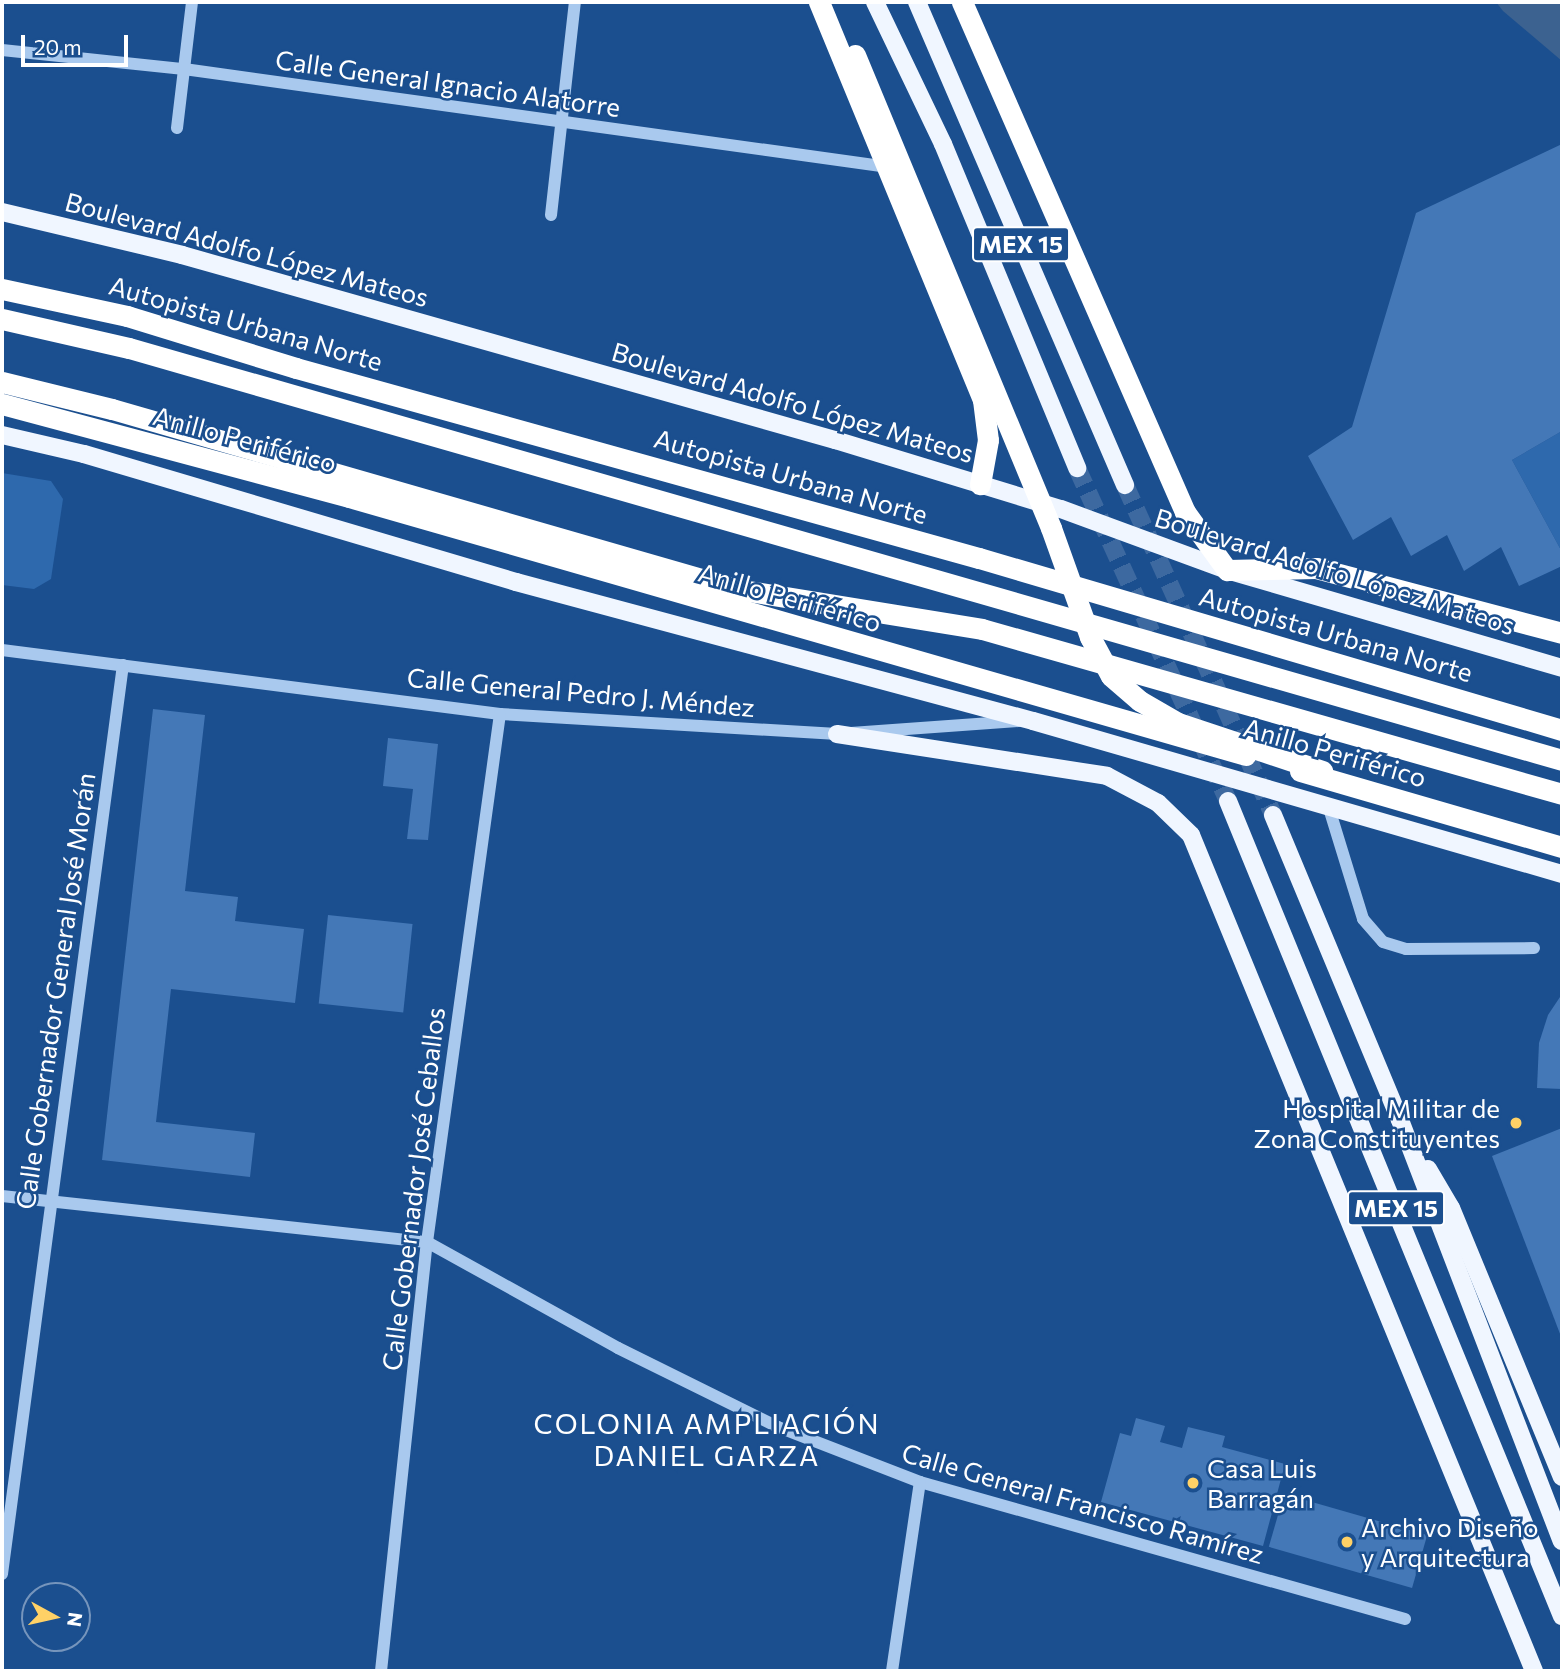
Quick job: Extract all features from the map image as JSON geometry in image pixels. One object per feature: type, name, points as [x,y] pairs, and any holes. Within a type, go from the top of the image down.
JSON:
[{"type":"highway","points":[[818,2],[983,400],[988,440],[980,484]]},
{"type":"highway","points":[[832,2],[1051,528],[1090,637],[1111,676],[1140,701],[1178,723],[1322,771],[1562,841]]},
{"type":"highway","points":[[962,2],[1185,512],[1227,570],[1316,568],[1562,633]]},
{"type":"highway","name":"Autopista Urbana Norte","points":[[2,289],[127,316],[296,368],[979,558],[1562,730]]},
{"type":"highway","name":"Anillo Periférico","points":[[2,319],[130,348],[1562,760]]},
{"type":"highway","points":[[2,382],[100,406],[736,589],[982,629],[1562,794]]},
{"type":"highway","name":"Anillo Periférico","points":[[2,404],[349,497],[1562,847]]},
{"type":"main road","name":"MEX 15","points":[[875,2],[943,144],[1077,468]]},
{"type":"main road","name":"MEX 15","points":[[917,2],[1125,485]]},
{"type":"main road","name":"Boulevard Adolfo López Mateos","points":[[2,212],[182,255],[980,484],[1227,570],[1562,667]]},
{"type":"main road","points":[[2,435],[84,454],[516,582],[1033,721],[1562,874]]},
{"type":"main road","points":[[837,734],[1107,776],[1158,803],[1191,835],[1534,1671]]},
{"type":"main road","name":"MEX 15","points":[[1228,801],[1562,1616]]},
{"type":"main road","name":"MEX 15","points":[[1273,815],[1400,1120],[1562,1541]]},
{"type":"main road","points":[[1400,1120],[1451,1208],[1562,1477]]},
{"type":"street","points":[[177,128],[192,2]]},
{"type":"street","points":[[551,215],[575,2]]},
{"type":"street","name":"Calle General Ignacio Alatorre","points":[[2,50],[184,69],[888,167]]},
{"type":"street","name":"Calle General Pedro J. Méndez","points":[[2,650],[500,713],[837,734],[1033,721]]},
{"type":"street","name":"Calle Gobernador General José Morán","points":[[2,1574],[49,1201],[123,664]]},
{"type":"street","name":"Calle Gobernador José Ceballos","points":[[381,1671],[427,1242],[500,713]]},
{"type":"street","points":[[1328,805],[1363,919],[1383,942],[1406,949],[1534,948]]},
{"type":"street","name":"Calle General Francisco Ramírez","points":[[2,1196],[427,1242],[618,1348],[778,1427],[920,1482],[1405,1619]]},
{"type":"street","points":[[892,1671],[920,1482]]},
{"type":"shaded area","points":[[1496,2],[1562,2],[1562,61],[1503,11]]},
{"type":"shaded area","points":[[1562,431],[1562,552],[1512,460]]},
{"type":"shaded area","points":[[2,473],[51,481],[63,499],[51,579],[34,589],[2,585]]},
{"type":"building","points":[[1562,144],[1562,431],[1512,460],[1562,552],[1562,566],[1519,586],[1501,547],[1464,571],[1447,535],[1411,556],[1391,517],[1353,540],[1308,456],[1352,427],[1416,213]]},
{"type":"building","points":[[153,709],[205,715],[185,891],[238,897],[235,921],[304,929],[295,1003],[171,989],[156,1122],[255,1133],[250,1177],[102,1160]]},
{"type":"building","points":[[388,738],[438,744],[428,840],[407,839],[413,789],[383,786]]},
{"type":"building","points":[[328,915],[413,924],[403,1012],[319,1004]]},
{"type":"building","points":[[1562,994],[1562,1089],[1537,1088],[1539,1043],[1548,1015]]},
{"type":"building","points":[[1562,1128],[1562,1339],[1492,1156]]},
{"type":"building","name":"Casa Luis Barragán","points":[[1136,1418],[1165,1426],[1160,1442],[1182,1448],[1188,1427],[1225,1436],[1222,1447],[1285,1464],[1263,1546],[1101,1502],[1120,1433],[1131,1436]]},
{"type":"building","name":"Archivo Diseño y Arquitectura","points":[[1284,1494],[1427,1535],[1412,1588],[1269,1547]]},
{"type":"tunnel","points":[[1077,468],[1228,801]]},
{"type":"tunnel","points":[[1125,485],[1273,815]]},
{"type":"place","name":"Hospital Militar de Zona Constituyentes","points":[[1516,1123]]},
{"type":"place","name":"Casa Luis Barragán","points":[[1193,1483]]},
{"type":"place","name":"Archivo Diseño y Arquitectura","points":[[1347,1542]]},
{"type":"district","name":"COLONIA AMPLIACIÓN DANIEL GARZA","points":[[707,1439]]}]
